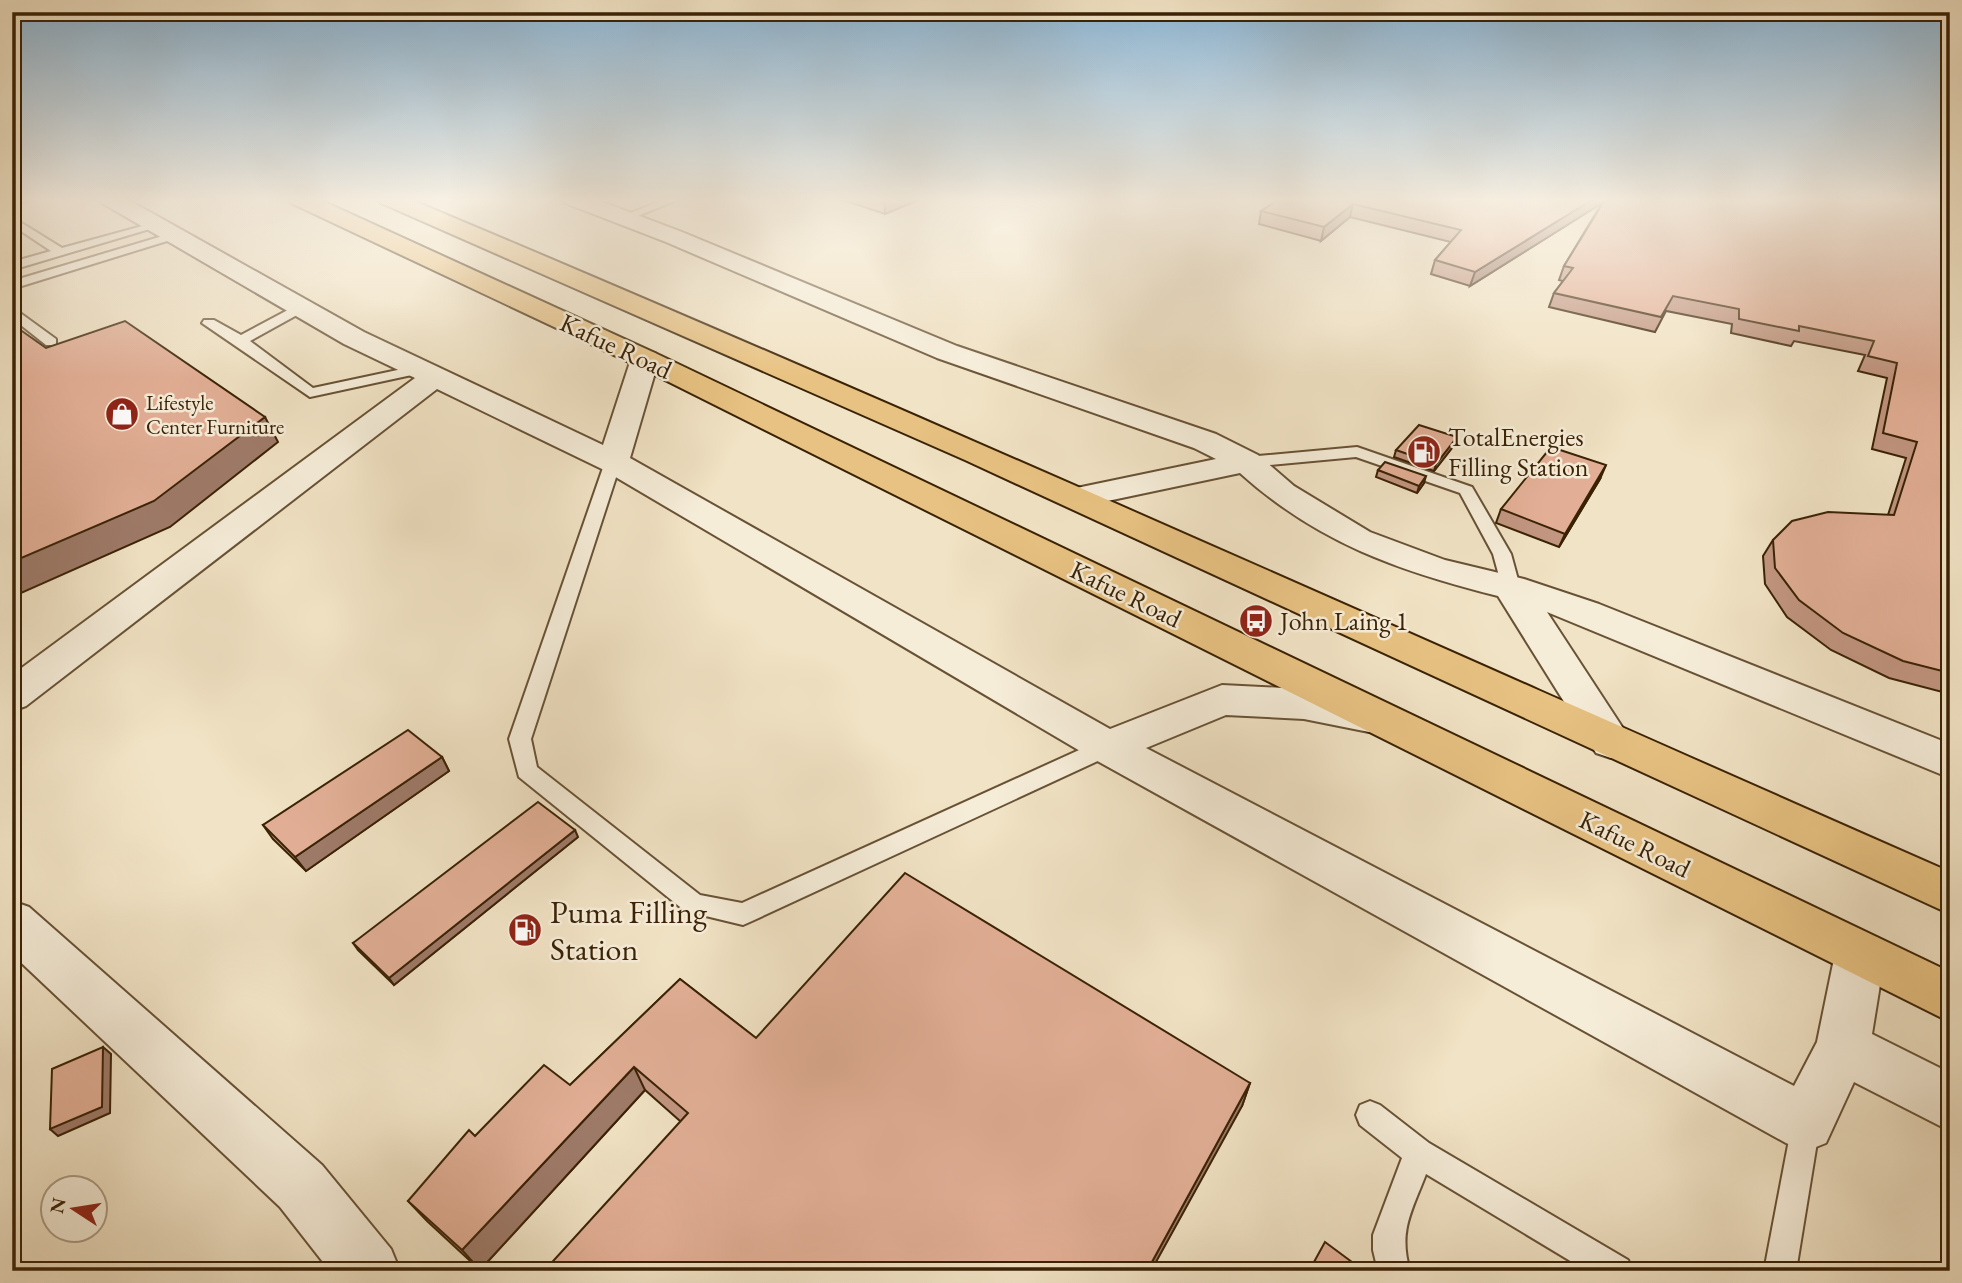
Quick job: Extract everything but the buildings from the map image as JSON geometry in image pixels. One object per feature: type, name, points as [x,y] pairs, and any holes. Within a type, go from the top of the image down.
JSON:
[{"type":"main road","name":"Kafue Road","points":[[428,258],[645,359],[1950,998]]},
{"type":"main road","name":"Kafue Road","points":[[532,258],[1079,497],[1950,894]]},
{"type":"street","points":[[215,258],[354,338],[613,462],[1107,747],[1806,1123],[1843,1047],[1860,954]]},
{"type":"street","points":[[721,258],[947,352],[1205,442],[1247,462],[1282,492],[1358,539],[1435,569],[1511,587],[1586,613],[1950,762]]},
{"type":"street","points":[[613,462],[645,359]]},
{"type":"street","points":[[12,696],[428,372]]},
{"type":"street","points":[[1079,497],[1247,462]]},
{"type":"street","points":[[1511,587],[1611,741]]},
{"type":"street","points":[[1107,747],[1222,700],[1304,704],[1382,719]]},
{"type":"street","points":[[12,922],[301,1186],[369,1271]]},
{"type":"street","points":[[1843,1047],[1950,1103]]},
{"type":"lane","points":[[12,266],[40,258]]},
{"type":"lane","points":[[12,285],[88,258]]},
{"type":"lane","points":[[241,341],[301,307]]},
{"type":"lane","points":[[12,311],[51,342]]},
{"type":"lane","points":[[209,323],[241,341],[310,393],[428,372]]},
{"type":"lane","points":[[1247,462],[1357,453],[1466,490],[1502,555],[1511,587]]},
{"type":"lane","points":[[613,462],[520,739],[527,771],[694,904],[743,914],[1107,747]]},
{"type":"lane","points":[[1370,1115],[1419,1153],[1618,1271]]},
{"type":"lane","points":[[1780,1271],[1806,1123]]},
{"type":"lane","points":[[1394,1271],[1388,1250],[1388,1235],[1419,1153]]},
{"type":"place","name":"Lifestyle Center Furniture","points":[[122,414]]},
{"type":"place","name":"TotalEnergies Filling Station","points":[[1424,452]]},
{"type":"place","name":"John Laing 1","points":[[1256,621]]},
{"type":"place","name":"Puma Filling Station","points":[[525,930]]}]
